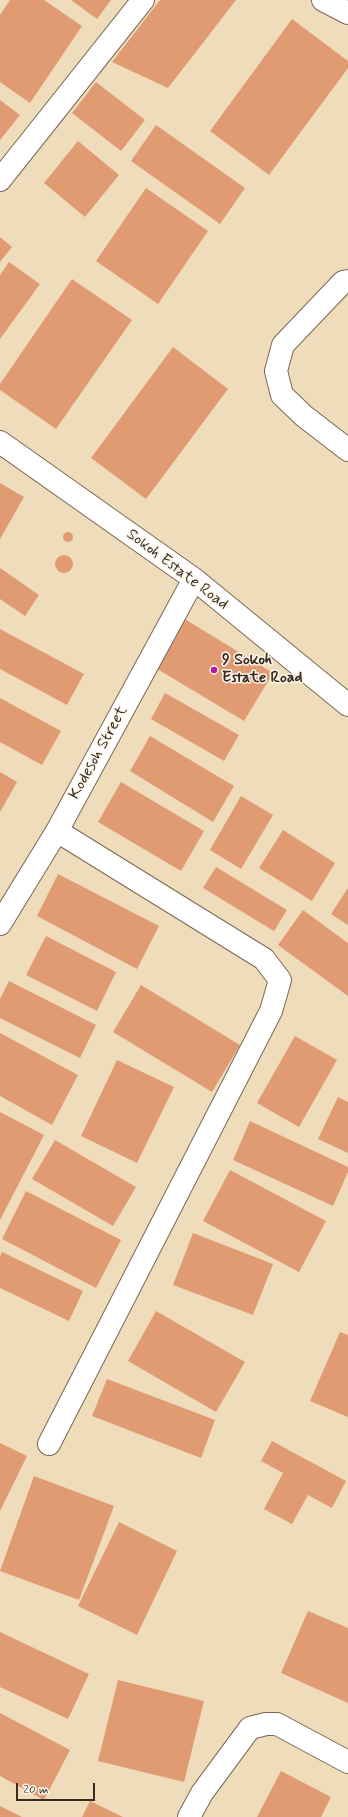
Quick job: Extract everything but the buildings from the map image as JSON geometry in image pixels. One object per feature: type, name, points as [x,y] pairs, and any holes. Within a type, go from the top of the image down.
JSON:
[{"type":"street","points":[[0,180],[143,0]]},
{"type":"street","points":[[322,0],[348,13]]},
{"type":"street","points":[[348,281],[343,282],[283,345],[276,371],[282,395],[304,416],[348,450]]},
{"type":"street","name":"Sokoh Estate Road","points":[[0,442],[194,579],[348,705]]},
{"type":"street","name":"Kodesoh Street","points":[[0,924],[57,831],[194,579]]},
{"type":"street","points":[[50,1444],[272,1011],[280,980],[264,959],[57,831]]},
{"type":"street","points":[[189,1817],[202,1793],[250,1728],[266,1724],[277,1724],[348,1762]]},
{"type":"place","name":"9 Sokoh Estate Road","points":[[214,670]]}]
